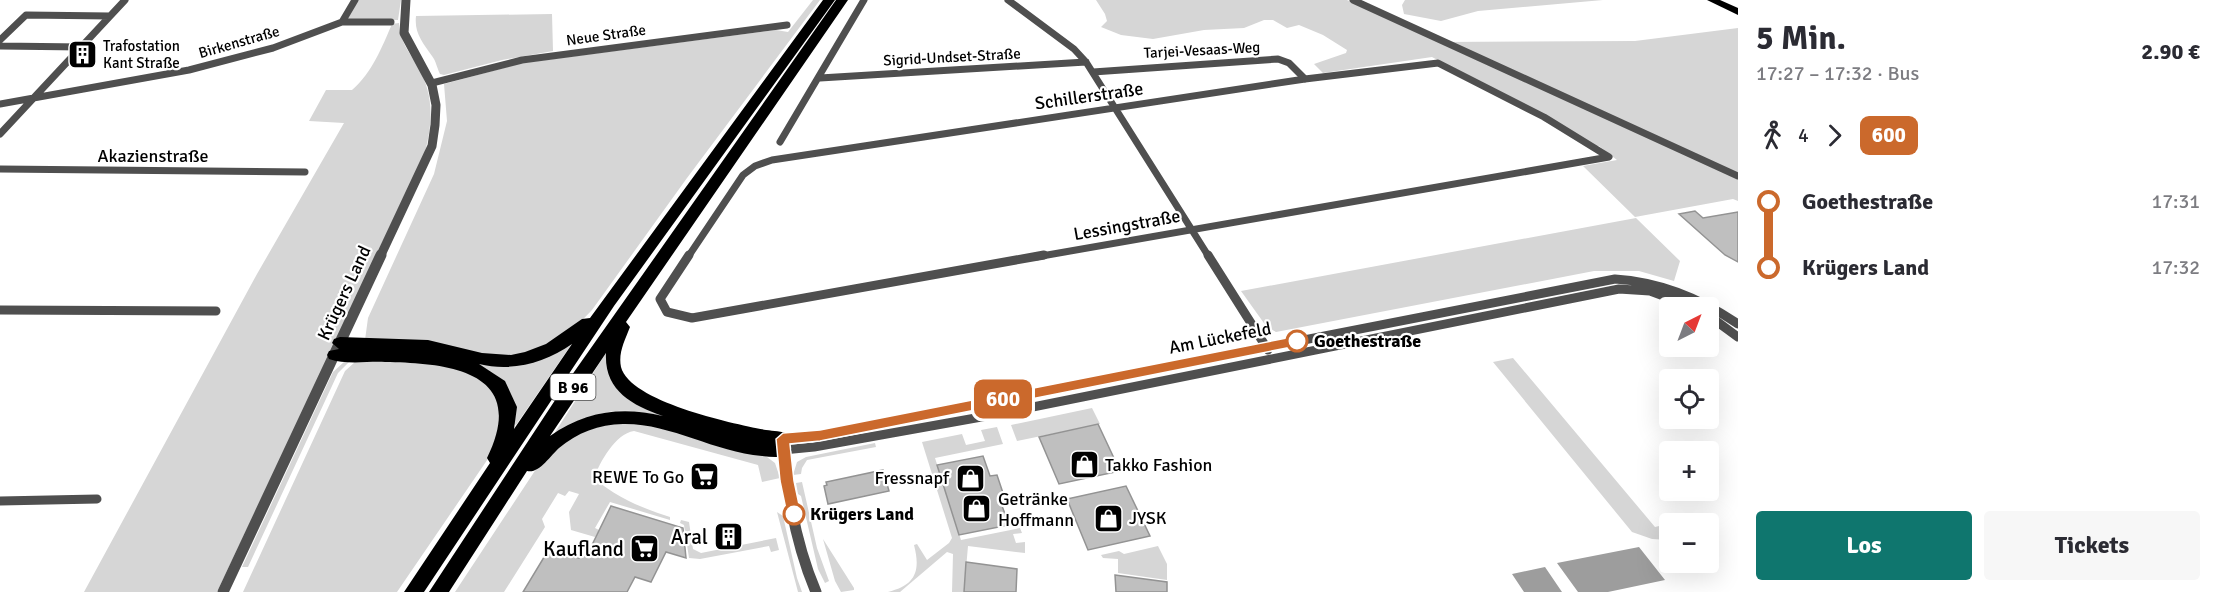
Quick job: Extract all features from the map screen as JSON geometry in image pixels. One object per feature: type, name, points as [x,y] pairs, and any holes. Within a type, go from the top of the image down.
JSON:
[{"type":"highway","name":"B 96","points":[[413,592],[609,302],[829,0]]},
{"type":"highway","name":"B 96","points":[[438,592],[656,267],[842,0]]},
{"type":"highway","points":[[656,267],[617,336],[614,348],[614,367],[623,386],[637,398],[655,408],[757,435],[783,445]]},
{"type":"highway","points":[[338,349],[430,346],[485,359],[518,360],[558,347],[578,333],[609,302]]},
{"type":"highway","points":[[338,349],[429,356],[478,370],[500,387],[510,409],[510,420],[501,449],[462,521]]},
{"type":"highway","points":[[494,508],[553,442],[572,429],[598,420],[618,417],[641,418],[729,444],[783,445]]},
{"type":"main road","points":[[1713,0],[1738,12]]},
{"type":"main road","points":[[1728,0],[1738,5]]},
{"type":"street","points":[[0,134],[125,0]]},
{"type":"street","points":[[342,22],[355,0]]},
{"type":"street","points":[[780,142],[820,78],[864,0]]},
{"type":"street","points":[[1008,0],[1074,49],[1086,62],[1273,358]]},
{"type":"street","points":[[1353,0],[1738,176]]},
{"type":"street","name":"Krügers Land","points":[[223,592],[432,146],[437,115],[432,83],[405,34],[404,20],[408,1]]},
{"type":"street","points":[[0,40],[26,15],[110,16]]},
{"type":"street","name":"Birkenstraße","points":[[0,104],[209,65],[273,48],[342,22],[391,22]]},
{"type":"street","name":"Neue Straße","points":[[432,83],[522,60],[787,25]]},
{"type":"street","points":[[0,46],[82,47]]},
{"type":"street","name":"Tarjei-Vesaas-Weg","points":[[1093,72],[1278,59],[1290,63],[1305,80]]},
{"type":"street","name":"Sigrid-Undset-Straße","points":[[820,78],[1086,62]]},
{"type":"street","name":"Schillerstraße","points":[[660,299],[747,171],[762,163],[783,157],[1114,108],[1438,63]]},
{"type":"street","name":"Lessingstraße","points":[[660,299],[664,310],[672,316],[692,318],[1609,157],[1544,117],[1438,63]]},
{"type":"street","name":"Akazienstraße","points":[[0,170],[305,172]]},
{"type":"street","name":"Am Lückefeld","points":[[783,445],[820,435],[1614,279],[1634,279],[1673,288],[1705,302],[1738,324]]},
{"type":"street","name":"Am Lückefeld","points":[[783,445],[814,447],[998,414],[1619,289],[1650,291],[1666,297]]},
{"type":"street","points":[[0,310],[216,311]]},
{"type":"street","points":[[1719,323],[1738,337]]},
{"type":"street","points":[[783,445],[787,481],[804,562],[816,592]]},
{"type":"street","points":[[0,501],[97,499]]},
{"type":"shaded area","points":[[358,0],[401,0],[398,20],[345,19]]},
{"type":"shaded area","points":[[813,0],[820,0],[592,310],[562,341],[510,357],[365,340],[368,318],[434,174],[447,121],[444,84],[522,63],[776,30],[788,32]]},
{"type":"shaded area","points":[[1096,0],[1347,0],[1441,42],[1635,41],[1738,28],[1738,201],[1733,199],[1635,217],[1583,166],[1617,160],[1599,146],[1591,146],[1542,120],[1540,115],[1432,57],[1323,73],[1314,64],[1346,53],[1347,50],[1323,35],[1299,25],[1287,28],[1273,20],[1264,20],[1244,28],[1204,30],[1153,39],[1121,35],[1101,27],[1107,21]]},
{"type":"shaded area","points":[[1405,0],[1603,0],[1478,11],[1441,21],[1404,14],[1402,5]]},
{"type":"shaded area","points":[[552,14],[553,51],[502,60],[444,75],[440,74],[416,28],[416,16]]},
{"type":"shaded area","points":[[399,23],[403,41],[427,86],[430,129],[425,152],[217,592],[84,592],[257,274],[344,123],[309,121],[326,90],[352,90],[371,68],[392,24]]},
{"type":"shaded area","points":[[1636,218],[1680,261],[1674,281],[1639,271],[1594,271],[1276,332],[1266,326],[1241,291]]},
{"type":"shaded area","points":[[571,345],[516,425],[514,424],[513,400],[505,384],[490,372],[469,362],[482,363]]},
{"type":"shaded area","points":[[608,350],[608,364],[670,417],[632,411],[610,412],[580,421],[552,437]]},
{"type":"shaded area","points":[[1513,358],[1655,527],[1659,526],[1659,539],[1632,532],[1493,362]]},
{"type":"shaded area","points":[[352,359],[338,373],[248,567],[242,567],[333,372],[344,362]]},
{"type":"shaded area","points":[[420,359],[477,375],[498,395],[501,430],[494,450],[397,592],[243,592],[345,371],[355,362]]},
{"type":"shaded area","points":[[1092,408],[1100,424],[1017,441],[1011,425]]},
{"type":"shaded area","points":[[634,421],[763,454],[775,463],[780,478],[762,482],[758,465],[634,431],[627,433],[609,450],[594,478],[621,497],[670,517],[670,520],[610,502],[595,528],[599,530],[595,537],[571,530],[569,512],[579,494],[569,491],[565,496],[558,493],[542,519],[545,527],[504,592],[455,592],[546,454],[587,427]]},
{"type":"shaded area","points":[[997,427],[1003,444],[935,458],[961,540],[1020,528],[1022,533],[1013,534],[1016,543],[1025,542],[1025,553],[968,546],[964,592],[952,592],[953,554],[947,552],[900,592],[888,592],[904,586],[914,576],[917,563],[914,545],[917,544],[927,560],[952,538],[922,442],[962,434],[966,445],[985,441],[981,430]]},
{"type":"shaded area","points":[[875,443],[876,447],[807,460],[801,474],[793,475],[797,462],[806,457]]},
{"type":"shaded area","points":[[802,482],[817,548],[829,581],[825,583],[818,569],[801,496],[798,494],[796,483]]},
{"type":"shaded area","points":[[777,512],[783,516],[802,592],[798,592]]},
{"type":"shaded area","points":[[681,520],[689,522],[693,549],[701,553],[776,538],[779,550],[771,552],[769,546],[700,559],[689,558],[684,525],[680,523]]},
{"type":"shaded area","points":[[823,539],[854,590],[841,592],[835,581]]},
{"type":"shaded area","points":[[1158,546],[1167,564],[1167,580],[1118,573],[1118,559],[1103,558],[1101,555],[1119,551],[1124,554]]},
{"type":"shaded area","points":[[1639,547],[1665,580],[1608,592],[1578,592],[1557,563]]},
{"type":"shaded area","points":[[1545,567],[1562,592],[1524,592],[1512,574]]},
{"type":"building","points":[[1695,211],[1703,218],[1738,212],[1738,262],[1725,255],[1679,214]]},
{"type":"building","points":[[1098,424],[1120,471],[1059,484],[1039,437]]},
{"type":"building","points":[[983,456],[990,476],[997,475],[1005,502],[1001,503],[1009,525],[959,535],[937,465]]},
{"type":"building","points":[[883,470],[889,491],[828,504],[824,486],[827,485],[826,482]]},
{"type":"building","name":"JYSK","points":[[1126,486],[1150,536],[1088,550],[1067,499]]},
{"type":"building","name":"Kaufland","points":[[611,506],[683,528],[686,558],[666,552],[651,582],[635,577],[627,592],[523,592],[549,549],[579,558],[584,549],[589,551]]},
{"type":"building","name":"Aral","points":[[740,530],[741,539],[734,541],[735,545],[723,548],[722,543],[718,544],[716,535]]},
{"type":"building","points":[[966,562],[1017,569],[1016,592],[964,592]]},
{"type":"building","points":[[1115,575],[1167,582],[1167,592],[1116,592]]},
{"type":"bus line","name":"600","points":[[794,514],[787,481],[783,439],[820,435],[1297,341]]},
{"type":"place","name":"Trafostation Kant Straße","points":[[82,55]]},
{"type":"place","name":"Goethestraße","points":[[1297,341]]},
{"type":"place","name":"Takko Fashion","points":[[1084,465]]},
{"type":"place","name":"REWE To Go","points":[[705,477]]},
{"type":"place","name":"Fressnapf","points":[[970,478]]},
{"type":"place","name":"Getränke Hoffmann","points":[[977,509]]},
{"type":"place","name":"Krügers Land","points":[[794,514]]},
{"type":"place","name":"JYSK","points":[[1108,518]]},
{"type":"place","name":"Aral","points":[[729,537]]},
{"type":"place","name":"Kaufland","points":[[645,549]]}]
